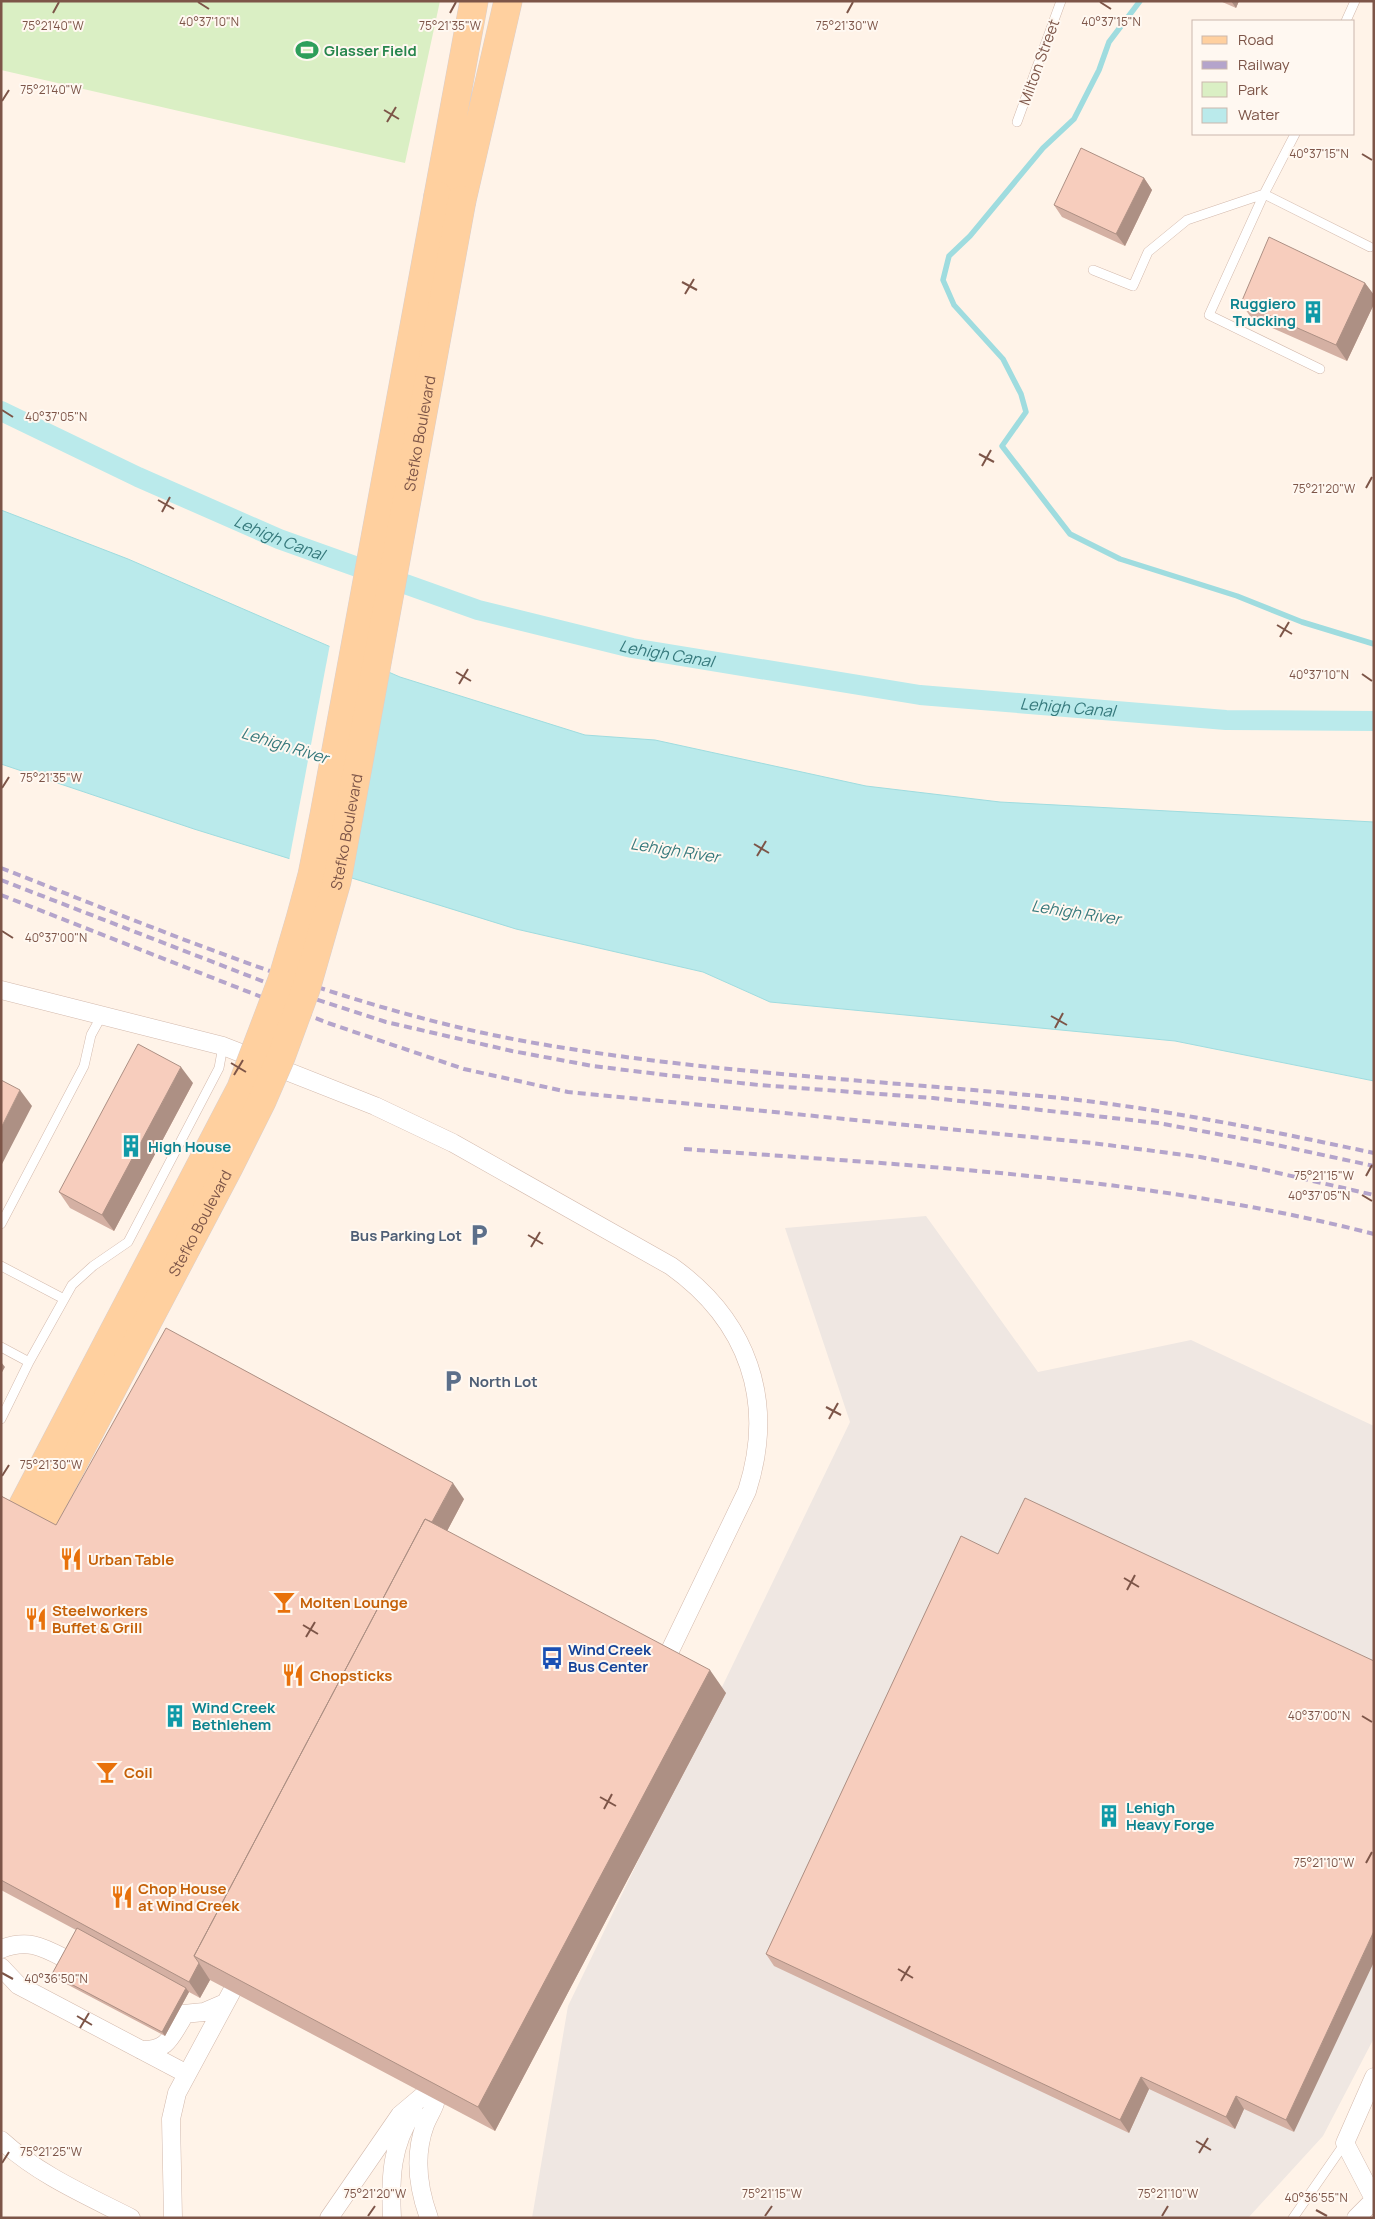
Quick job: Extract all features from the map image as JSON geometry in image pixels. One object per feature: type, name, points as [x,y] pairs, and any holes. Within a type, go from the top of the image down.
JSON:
[{"type":"main road","name":"Stefko Boulevard","points":[[1,1600],[233,1158],[281,1057],[306,989],[339,873],[450,198],[474,1]]},
{"type":"main road","name":"Stefko Boulevard","points":[[1,1547],[241,1088],[282,980],[312,875],[323,824],[450,198],[508,1]]},
{"type":"street","points":[[1,990],[223,1046],[375,1106],[453,1143],[671,1266],[689,1279],[709,1299],[732,1330],[750,1364],[755,1385],[758,1413],[758,1441],[753,1473],[747,1491],[665,1661]]},
{"type":"street","points":[[1,1949],[24,1943],[47,1949],[64,1958]]},
{"type":"street","points":[[1,1967],[18,1985],[188,2074]]},
{"type":"street","points":[[173,2218],[171,2119],[177,2093],[228,1997],[204,2012],[178,2017]]},
{"type":"street","points":[[141,2050],[154,2050],[164,2045],[172,2037],[178,2017]]},
{"type":"street","points":[[178,2017],[209,2033]]},
{"type":"street","points":[[1356,2218],[1374,2200],[1345,2143],[1374,2077]]},
{"type":"street","points":[[330,2218],[400,2115],[431,2097]]},
{"type":"street","points":[[392,2218],[391,2173],[393,2161],[408,2120],[431,2097]]},
{"type":"street","points":[[429,2218],[421,2195],[419,2151],[431,2097]]},
{"type":"street","points":[[1,2140],[45,2174],[131,2218]]},
{"type":"lane","name":"Milton Street","points":[[1017,122],[1062,1]]},
{"type":"lane","points":[[1346,20],[1355,1]]},
{"type":"lane","points":[[1294,135],[1264,194],[1209,316],[1320,369]]},
{"type":"lane","points":[[1093,270],[1133,286],[1148,252],[1187,220],[1264,194],[1370,247]]},
{"type":"lane","points":[[1,1224],[84,1066],[91,1035],[102,1015]]},
{"type":"lane","points":[[1,1419],[29,1362],[72,1285],[93,1266],[128,1242],[219,1068],[223,1046]]},
{"type":"lane","points":[[1,1266],[64,1299]]},
{"type":"lane","points":[[1,1347],[29,1362]]},
{"type":"lane","points":[[1293,2218],[1345,2143]]},
{"type":"shaded area","points":[[926,1216],[1038,1372],[1191,1340],[1374,1426],[1374,2038],[1323,2136],[1248,2218],[532,2218],[568,2006],[850,1422],[785,1228]]},
{"type":"green space","name":"Glasser Field","points":[[1,1],[440,1],[405,163],[1,70]]},
{"type":"water","name":"Lehigh River","points":[[1,510],[128,559],[400,677],[585,735],[655,740],[866,786],[1000,802],[1374,822],[1374,1081],[1175,1041],[770,1002],[703,972],[516,929],[194,829],[1,764]]},
{"type":"pier","points":[[330,644],[390,670],[351,880],[289,861]]},
{"type":"building","points":[[1081,148],[1144,178],[1116,234],[1054,205]]},
{"type":"building","name":"Ruggiero Trucking","points":[[1269,237],[1365,283],[1336,345],[1241,303]]},
{"type":"building","name":"High House","points":[[138,1044],[181,1067],[102,1215],[59,1192]]},
{"type":"building","points":[[1,1080],[20,1090],[1,1128]]},
{"type":"building","name":"Wind Creek Bethlehem","points":[[166,1328],[453,1483],[432,1522],[425,1519],[194,1956],[199,1963],[189,1982],[1,1880],[1,1496],[56,1525]]},
{"type":"building","name":"Lehigh Heavy Forge","points":[[1025,1498],[1374,1661],[1374,1931],[1286,2120],[1236,2096],[1226,2117],[1141,2077],[1120,2120],[766,1954],[961,1536],[998,1554]]},
{"type":"building","points":[[425,1519],[710,1670],[478,2107],[194,1956]]},
{"type":"building","points":[[77,1928],[186,1988],[162,2032],[52,1974]]},
{"type":"waterway","points":[[1140,1],[1109,42],[1099,70],[1074,119],[1043,148],[970,236],[949,256],[943,280],[954,305],[1003,359],[1021,394],[1026,412],[1002,446],[1070,534],[1120,559],[1237,596],[1302,622],[1374,644]]},
{"type":"waterway","name":"Lehigh Canal","points":[[1,411],[138,477],[279,539],[478,610],[632,648],[920,695],[1226,720],[1374,721]]},
{"type":"railway","points":[[1,868],[192,942],[320,988],[451,1026],[518,1040],[585,1051],[720,1068],[1060,1098],[1139,1108],[1218,1121],[1374,1153]]},
{"type":"railway","points":[[1,880],[275,986],[386,1022],[512,1051],[593,1066],[666,1075],[759,1085],[933,1098],[1158,1123],[1272,1144],[1374,1166]]},
{"type":"railway","points":[[1,895],[328,1023],[464,1069],[568,1092],[1092,1143],[1200,1157],[1374,1195]]},
{"type":"railway","points":[[684,1149],[944,1168],[1117,1186],[1289,1214],[1374,1234]]},
{"type":"place","name":"Glasser Field","points":[[307,50]]},
{"type":"place","name":"Ruggiero Trucking","points":[[1313,312]]},
{"type":"place","name":"High House","points":[[131,1146]]},
{"type":"place","name":"Bus Parking Lot","points":[[479,1235]]},
{"type":"place","name":"North Lot","points":[[453,1381]]},
{"type":"place","name":"Urban Table","points":[[71,1559]]},
{"type":"place","name":"Molten Lounge","points":[[284,1602]]},
{"type":"place","name":"Steelworkers Buffet & Grill","points":[[36,1619]]},
{"type":"place","name":"Wind Creek Bus Center","points":[[552,1658]]},
{"type":"place","name":"Chopsticks","points":[[293,1675]]},
{"type":"place","name":"Wind Creek Bethlehem","points":[[175,1716]]},
{"type":"place","name":"Coil","points":[[107,1772]]},
{"type":"place","name":"Lehigh Heavy Forge","points":[[1109,1816]]},
{"type":"place","name":"Chop House at Wind Creek","points":[[122,1897]]}]
